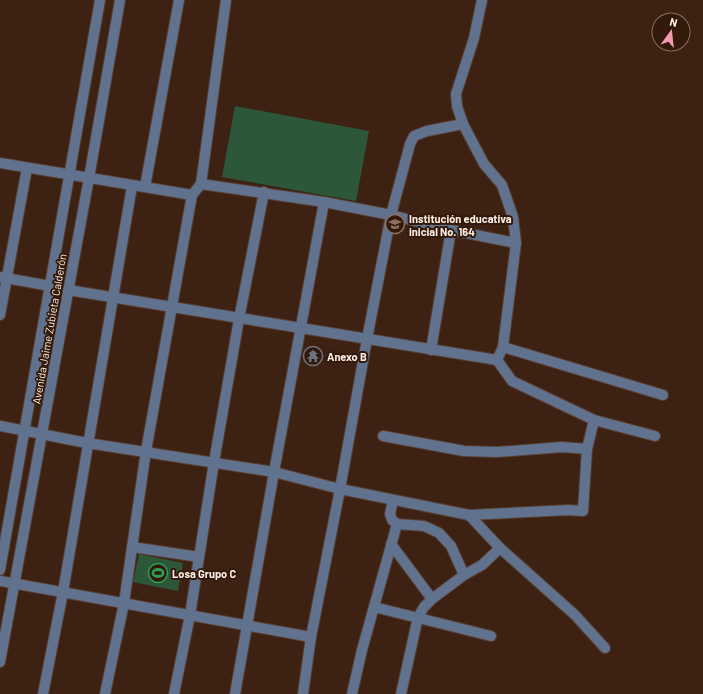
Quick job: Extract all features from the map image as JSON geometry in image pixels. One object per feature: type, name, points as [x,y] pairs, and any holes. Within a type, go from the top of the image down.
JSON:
[{"type":"street","name":"Avenida Jaime Zubieta Calderón","points":[[0,570],[100,0]]},
{"type":"street","name":"Avenida Jaime Zubieta Calderón","points":[[0,662],[89,178],[120,0]]},
{"type":"street","points":[[145,187],[179,0]]},
{"type":"street","points":[[105,694],[124,603],[146,452],[192,195],[201,184],[226,0]]},
{"type":"street","points":[[482,0],[474,38],[456,94],[457,106],[463,124],[484,164],[502,186],[513,217],[516,243],[503,347],[497,360]]},
{"type":"street","points":[[303,694],[311,637],[391,215],[410,144],[414,136],[427,131],[463,124]]},
{"type":"street","points":[[0,163],[192,195]]},
{"type":"street","points":[[0,315],[3,278],[27,168]]},
{"type":"street","points":[[201,184],[264,192],[324,202],[391,215],[451,230],[516,243]]},
{"type":"street","points":[[43,694],[63,592],[132,186]]},
{"type":"street","points":[[174,694],[190,615],[214,462],[239,319],[264,192]]},
{"type":"street","points":[[235,694],[246,625],[324,202]]},
{"type":"street","points":[[431,350],[451,230]]},
{"type":"street","points":[[3,278],[50,286]]},
{"type":"street","points":[[68,290],[497,360],[512,381],[594,420],[655,436]]},
{"type":"street","points":[[503,347],[663,395]]},
{"type":"street","points":[[0,426],[88,443],[274,472],[340,489],[469,515],[569,510],[583,511],[587,449],[594,420]]},
{"type":"street","points":[[383,436],[464,451],[497,452],[562,447],[587,449]]},
{"type":"street","points":[[393,500],[390,514],[392,520],[397,524],[424,526],[439,533],[451,546],[464,575]]},
{"type":"street","points":[[469,515],[500,548],[576,615],[605,648]]},
{"type":"street","points":[[352,694],[362,650],[397,524]]},
{"type":"street","points":[[391,544],[432,599]]},
{"type":"street","points":[[132,546],[199,557]]},
{"type":"street","points":[[401,694],[418,617],[424,607],[432,599],[464,575],[482,565],[500,548]]},
{"type":"street","points":[[0,580],[311,637]]},
{"type":"street","points":[[374,607],[490,636]]},
{"type":"green space","points":[[235,106],[369,131],[356,201],[222,177]]},
{"type":"green space","name":"Losa Grupo C","points":[[139,554],[183,563],[178,591],[133,582]]},
{"type":"place","name":"Institución educativa inicial No. 164","points":[[395,224]]},
{"type":"place","name":"Anexo B","points":[[313,356]]},
{"type":"place","name":"Losa Grupo C","points":[[158,573]]}]
